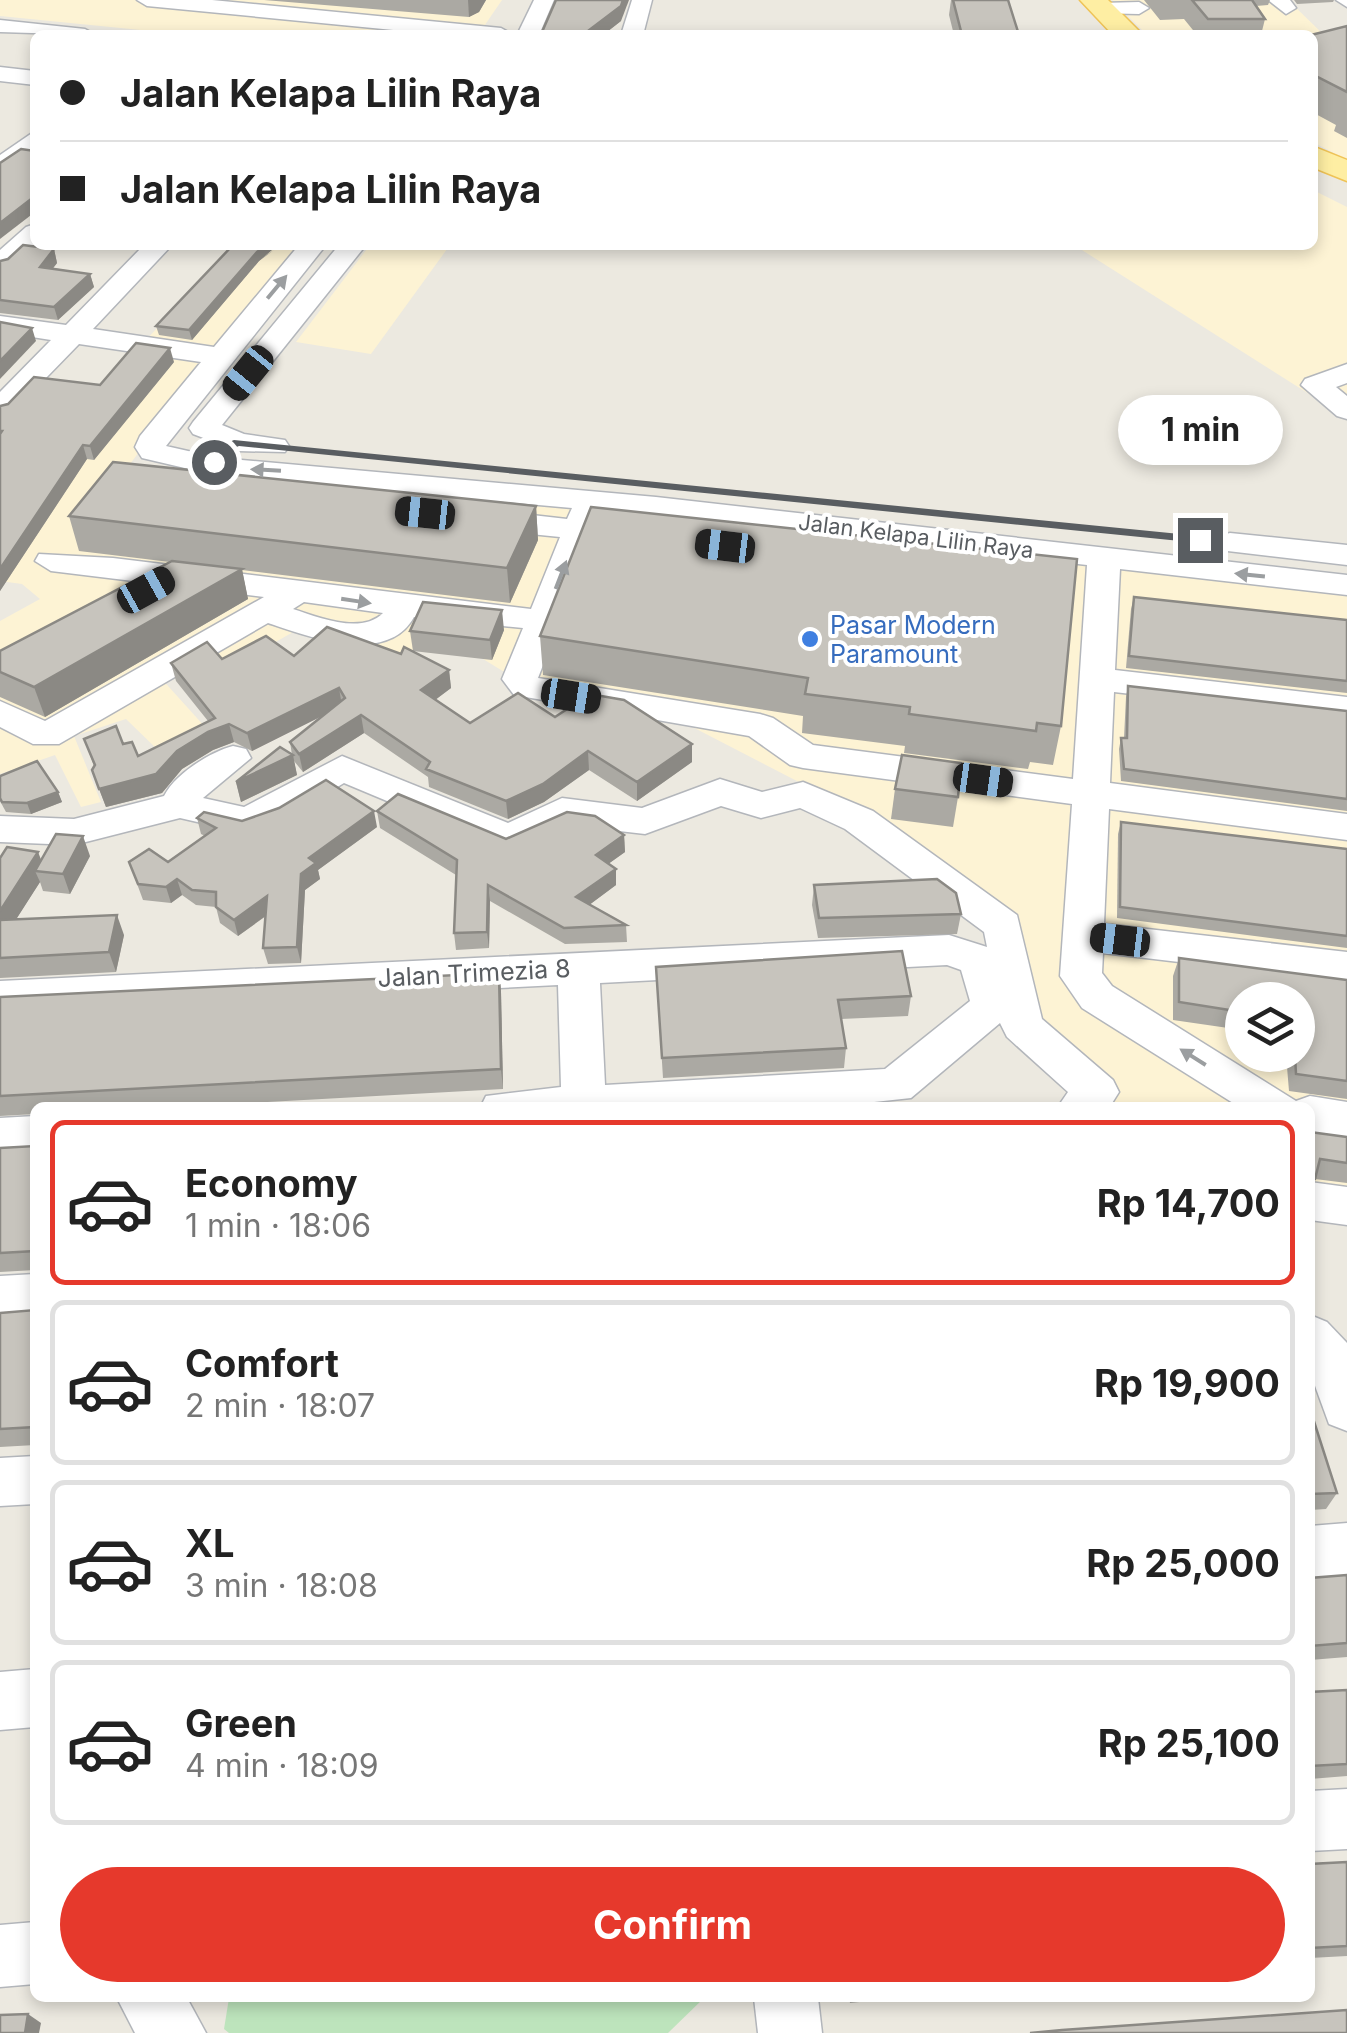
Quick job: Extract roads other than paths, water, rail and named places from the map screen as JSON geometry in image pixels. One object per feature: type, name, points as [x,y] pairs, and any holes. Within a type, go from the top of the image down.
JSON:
[{"type":"main road","points":[[1097,4],[1136,14]]},
{"type":"main road","points":[[1318,158],[1347,172]]},
{"type":"main road","points":[[1318,191],[1347,205]]},
{"type":"street","points":[[148,0],[504,28]]},
{"type":"street","points":[[530,30],[544,0]]},
{"type":"street","points":[[633,30],[642,0]]},
{"type":"street","points":[[0,26],[38,30]]},
{"type":"street","points":[[0,91],[18,76]]},
{"type":"street","points":[[0,168],[29,130]]},
{"type":"street","points":[[0,264],[30,237]]},
{"type":"street","points":[[0,409],[154,250]]},
{"type":"street","points":[[154,452],[150,447],[155,436],[309,250]]},
{"type":"street","points":[[304,328],[350,250]]},
{"type":"street","points":[[123,466],[206,431],[206,424],[322,298],[373,250]]},
{"type":"street","points":[[0,324],[218,356]]},
{"type":"street","points":[[1347,373],[1315,384],[1347,410]]},
{"type":"street","name":"Jalan Kelapa Lilin Raya","points":[[206,431],[228,454],[585,514]]},
{"type":"street","name":"Jalan Kelapa Lilin Raya","points":[[154,452],[228,454],[1347,555]]},
{"type":"street","points":[[159,486],[585,514],[1103,573],[1347,614]]},
{"type":"street","points":[[585,514],[520,679],[527,686],[760,726],[802,756],[1347,827]]},
{"type":"street","points":[[72,529],[44,572],[176,574],[402,608],[544,620]]},
{"type":"street","points":[[1103,573],[1347,585]]},
{"type":"street","points":[[1103,573],[1080,976],[1091,993],[1267,1102]]},
{"type":"street","points":[[128,600],[176,574]]},
{"type":"street","points":[[0,712],[46,736],[298,592]]},
{"type":"street","points":[[264,612],[327,629],[368,633],[388,630],[399,619],[402,608]]},
{"type":"street","points":[[1097,679],[1347,708]]},
{"type":"street","points":[[180,805],[184,794],[233,758]]},
{"type":"street","points":[[0,829],[74,832],[180,805],[245,820],[268,812],[342,768],[509,839],[562,812],[645,821],[720,792],[761,805],[795,794],[814,797],[859,820],[998,920],[1006,932],[1017,1013],[1029,1034],[1097,1092],[1086,1102]]},
{"type":"street","points":[[1083,936],[1347,967]]},
{"type":"street","name":"Jalan Trimezia 8","points":[[0,997],[949,950],[978,960],[993,998],[992,1007],[915,1074],[903,1096]]},
{"type":"street","points":[[578,967],[584,1102]]},
{"type":"street","points":[[690,1102],[903,1096],[1017,1013]]},
{"type":"street","points":[[1315,1115],[1347,1120]]},
{"type":"street","points":[[0,1136],[30,1134]]},
{"type":"street","points":[[1315,1203],[1347,1206]]},
{"type":"street","points":[[0,1297],[30,1295]]},
{"type":"street","points":[[1315,1343],[1333,1363],[1347,1408]]},
{"type":"street","points":[[0,1482],[30,1480]]},
{"type":"street","points":[[1315,1552],[1347,1549]]},
{"type":"street","points":[[0,1701],[30,1698]]},
{"type":"street","points":[[1315,1821],[1347,1819]]},
{"type":"street","points":[[0,1956],[30,1953]]},
{"type":"street","points":[[152,2002],[174,2033]]},
{"type":"street","points":[[786,2002],[790,2033]]},
{"type":"place","name":"Pasar Modern Paramount","points":[[810,639]]}]
